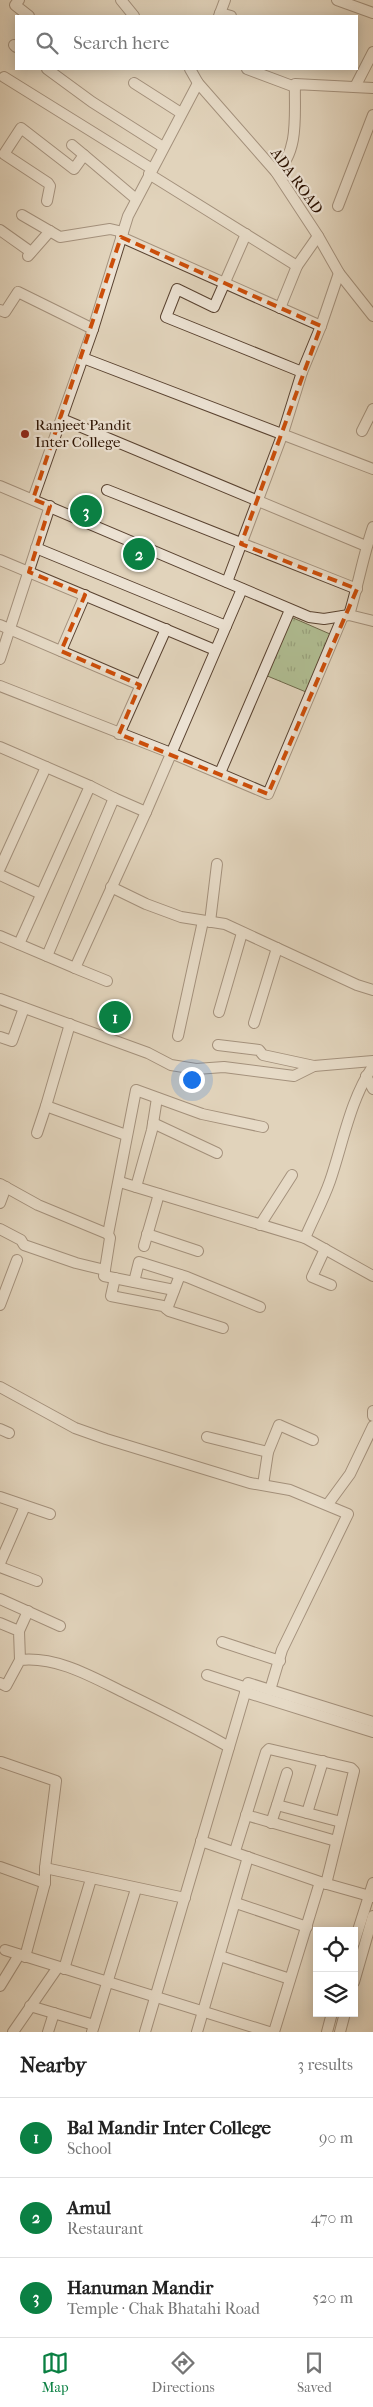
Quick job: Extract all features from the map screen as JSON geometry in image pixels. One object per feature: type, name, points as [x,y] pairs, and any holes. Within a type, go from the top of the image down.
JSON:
[{"type":"street","points":[[19,0],[15,5],[28,15]]},
{"type":"street","points":[[121,0],[133,15]]},
{"type":"street","points":[[219,14],[225,0]]},
{"type":"street","points":[[337,0],[373,13]]},
{"type":"street","points":[[355,87],[373,52]]},
{"type":"street","points":[[358,59],[368,63]]},
{"type":"street","points":[[48,70],[92,102],[163,147]]},
{"type":"street","name":"ADA ROAD","points":[[192,70],[198,83],[276,172],[318,236],[339,274],[373,316]]},
{"type":"street","points":[[250,70],[295,88]]},
{"type":"street","points":[[4,78],[297,266]]},
{"type":"street","points":[[134,83],[181,113]]},
{"type":"street","points":[[33,499],[83,358],[122,234],[136,198],[198,83]]},
{"type":"street","points":[[276,172],[282,167],[292,141],[296,84],[373,88]]},
{"type":"street","points":[[338,206],[373,115]]},
{"type":"street","points":[[47,201],[50,186],[48,182],[4,154],[21,128],[74,169],[84,155]]},
{"type":"street","points":[[72,146],[136,198]]},
{"type":"street","points":[[22,215],[60,237],[110,229],[322,326]]},
{"type":"street","points":[[0,230],[30,254],[50,231]]},
{"type":"street","points":[[246,234],[214,307],[177,289],[166,317],[302,372]]},
{"type":"street","points":[[280,308],[297,266],[318,236]]},
{"type":"street","points":[[227,582],[283,433],[302,372],[322,326],[339,274]]},
{"type":"street","points":[[1,314],[18,292],[92,330]]},
{"type":"street","points":[[83,358],[283,433],[373,470]]},
{"type":"street","points":[[362,431],[373,410]]},
{"type":"street","points":[[62,419],[366,546]]},
{"type":"street","points":[[0,486],[309,617],[346,616],[373,621]]},
{"type":"street","points":[[107,490],[357,589]]},
{"type":"street","points":[[0,659],[5,627],[28,572],[50,506]]},
{"type":"street","points":[[0,686],[171,753],[268,794],[357,589],[366,546],[373,527]]},
{"type":"street","points":[[36,548],[226,626]]},
{"type":"street","points":[[0,560],[216,650]]},
{"type":"street","points":[[75,968],[146,812],[242,589]]},
{"type":"street","points":[[61,651],[85,595]]},
{"type":"street","points":[[220,773],[290,610]]},
{"type":"street","points":[[5,627],[140,685]]},
{"type":"street","points":[[119,734],[166,629]]},
{"type":"street","points":[[0,747],[146,812]]},
{"type":"street","points":[[0,868],[46,767]]},
{"type":"street","points":[[19,944],[90,786]]},
{"type":"street","points":[[46,956],[114,798]]},
{"type":"street","points":[[178,1036],[206,921],[217,864]]},
{"type":"street","points":[[0,875],[41,894]]},
{"type":"street","points":[[111,887],[146,904],[181,917],[225,924],[357,986],[373,990]]},
{"type":"street","points":[[219,1012],[242,932]]},
{"type":"street","points":[[0,936],[107,981]]},
{"type":"street","points":[[254,1023],[277,948]]},
{"type":"street","points":[[0,999],[148,1053],[171,1065],[196,1070],[224,1067],[294,1076],[314,1066]]},
{"type":"street","points":[[0,1037],[12,1041],[24,1008]]},
{"type":"street","points":[[37,1132],[70,1024]]},
{"type":"street","points":[[218,1045],[259,1050],[263,1055],[314,1066],[373,1061]]},
{"type":"street","points":[[305,1238],[330,1181],[341,1140],[366,1076],[373,1066]]},
{"type":"street","points":[[366,1076],[373,1089]]},
{"type":"street","points":[[174,1290],[104,1276],[110,1238],[108,1234],[120,1182],[126,1135],[136,1090],[186,1106],[202,1114],[263,1127]]},
{"type":"street","points":[[136,1187],[154,1123],[157,1098]]},
{"type":"street","points":[[46,1106],[126,1135]]},
{"type":"street","points":[[154,1123],[217,1153]]},
{"type":"street","points":[[260,1226],[292,1175]]},
{"type":"street","points":[[120,1182],[260,1226],[305,1238],[373,1276]]},
{"type":"street","points":[[0,1203],[3,1186],[38,1205],[108,1234]]},
{"type":"street","points":[[144,1246],[159,1194]]},
{"type":"street","points":[[0,1229],[21,1240],[24,1245],[76,1263],[105,1270]]},
{"type":"street","points":[[147,1234],[198,1251]]},
{"type":"street","points":[[325,1250],[312,1277],[331,1285]]},
{"type":"street","points":[[0,1305],[17,1260]]},
{"type":"street","points":[[134,1282],[139,1262],[180,1275],[260,1307]]},
{"type":"street","points":[[167,1309],[180,1275]]},
{"type":"street","points":[[115,1278],[111,1296],[144,1300],[223,1328]]},
{"type":"street","points":[[0,1388],[75,1428],[106,1439],[263,1485],[290,1490],[328,1504],[348,1514],[282,1650],[270,1690]]},
{"type":"street","points":[[373,1410],[373,1416]]},
{"type":"street","points":[[263,1485],[268,1452],[279,1425],[313,1440]]},
{"type":"street","points":[[328,1504],[350,1474],[373,1426]]},
{"type":"street","points":[[207,1437],[268,1452]]},
{"type":"street","points":[[0,1497],[50,1514]]},
{"type":"street","points":[[0,1563],[25,1506]]},
{"type":"street","points":[[0,1567],[37,1581]]},
{"type":"street","points":[[0,1599],[60,1626]]},
{"type":"street","points":[[0,1683],[6,1686],[20,1660],[19,1631],[28,1611]]},
{"type":"street","points":[[0,1623],[19,1631]]},
{"type":"street","points":[[222,1642],[280,1661]]},
{"type":"street","points":[[20,1660],[51,1662],[83,1672],[179,1719],[229,1748]]},
{"type":"street","points":[[207,1675],[373,1732]]},
{"type":"street","points":[[145,2032],[247,1688]]},
{"type":"street","points":[[247,1688],[270,1690],[373,1722]]},
{"type":"street","points":[[235,1851],[266,1752],[269,1749],[351,1768],[354,1771],[336,1841],[323,1883],[306,1927],[274,2032]]},
{"type":"street","points":[[307,1813],[323,1761]]},
{"type":"street","points":[[0,1986],[22,1956],[45,1883],[45,1868],[56,1781],[1,1762]]},
{"type":"street","points":[[271,1823],[287,1773]]},
{"type":"street","points":[[277,1806],[341,1822]]},
{"type":"street","points":[[246,1815],[336,1841]]},
{"type":"street","points":[[201,1841],[235,1851],[323,1883],[371,1897]]},
{"type":"street","points":[[197,2032],[248,1857]]},
{"type":"street","points":[[0,1867],[45,1883]]},
{"type":"street","points":[[45,1868],[91,1880],[185,1898]]},
{"type":"street","points":[[14,2032],[30,2006],[61,1968],[91,1880]]},
{"type":"street","points":[[358,1932],[371,1897],[373,1883]]},
{"type":"street","points":[[30,2006],[93,2028],[136,1889]]},
{"type":"street","points":[[236,1903],[306,1927]]},
{"type":"street","points":[[357,1972],[373,1916]]},
{"type":"street","points":[[5,1950],[269,2032]]},
{"type":"street","points":[[220,1956],[290,1979]]},
{"type":"street","points":[[48,2032],[54,2013]]},
{"type":"street","points":[[326,2032],[331,2017]]},
{"type":"street","points":[[340,2032],[344,2017]]},
{"type":"highlighted area","points":[[121,237],[321,326],[241,544],[357,589],[268,794],[119,734],[140,685],[61,651],[85,595],[29,572],[50,506],[33,499]]},
{"type":"green space","points":[[291,617],[330,634],[306,692],[265,675]]},
{"type":"place","name":"Ranjeet Pandit Inter College","points":[[25,434]]},
{"type":"place","name":"Hanuman Mandir","points":[[86,511]]},
{"type":"place","name":"Amul","points":[[139,554]]},
{"type":"place","name":"Bal Mandir Inter College","points":[[115,1017]]}]
